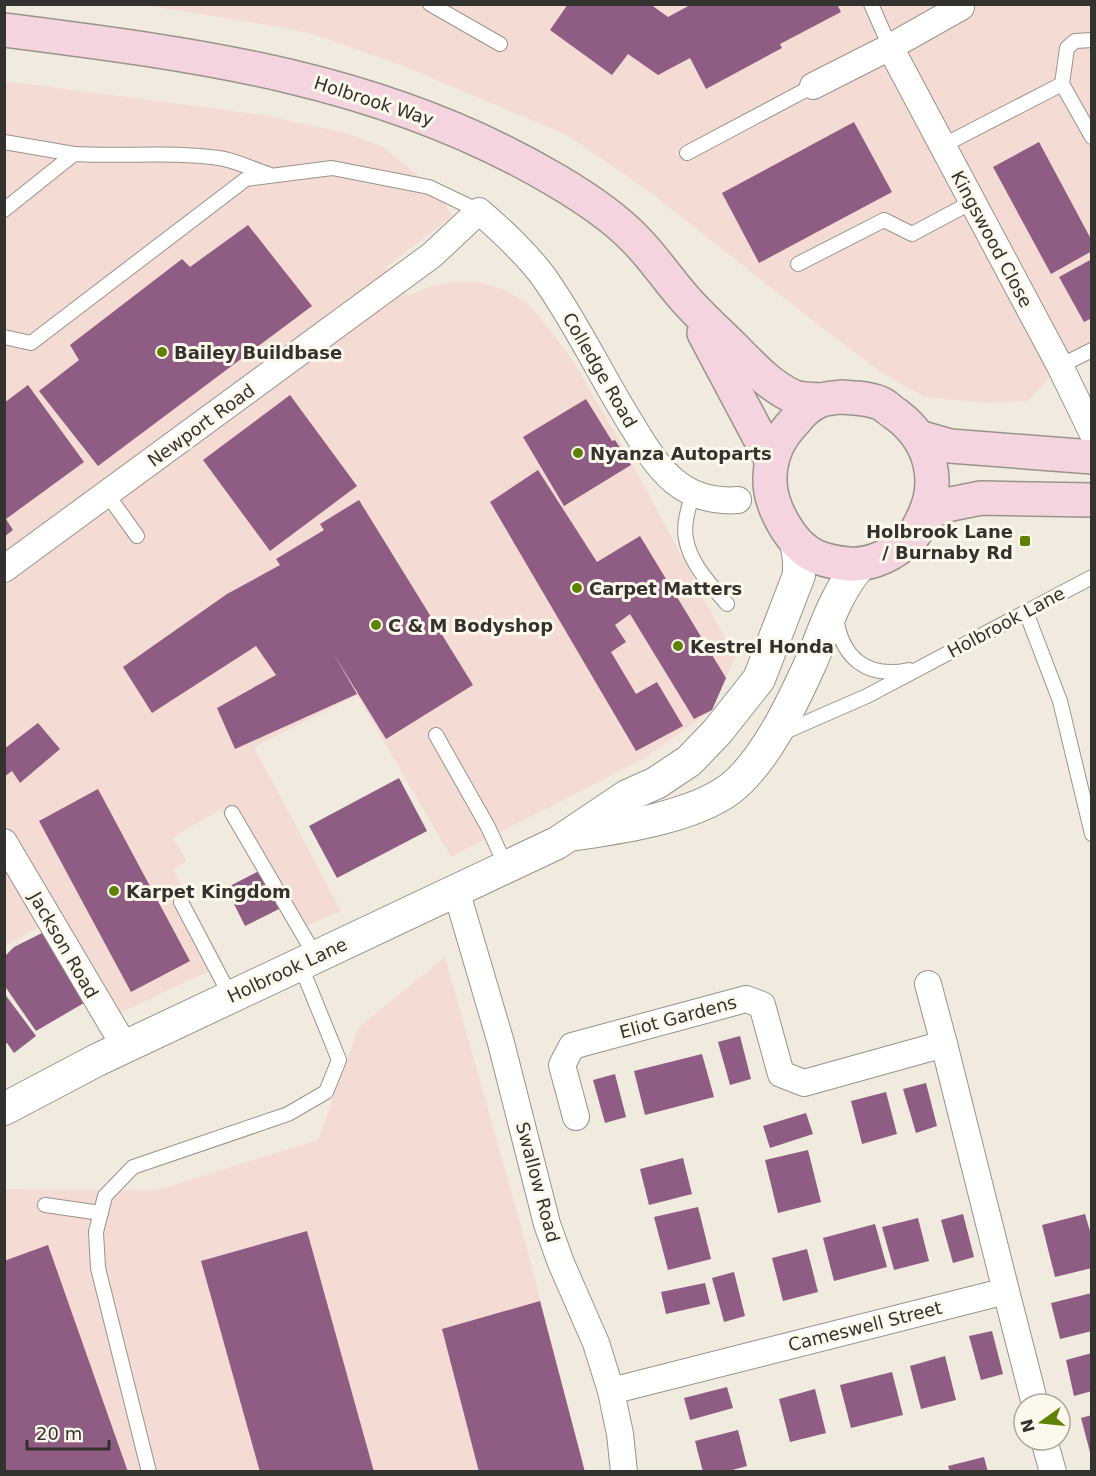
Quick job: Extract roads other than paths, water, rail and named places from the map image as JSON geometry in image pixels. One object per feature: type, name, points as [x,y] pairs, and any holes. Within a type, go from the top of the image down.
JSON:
[{"type":"main road","name":"Holbrook Way","points":[[4,30],[193,56],[290,75],[355,93],[447,124],[534,168],[600,209],[634,237],[686,300],[765,380],[795,397],[820,400]]},
{"type":"main road","name":"Holbrook Way","points":[[686,300],[771,470]]},
{"type":"main road","points":[[842,397],[883,404],[919,437],[932,471],[933,492],[916,533],[901,547],[881,558],[861,565],[815,557],[796,542],[777,511],[771,470],[778,442],[802,412],[820,400],[842,397]]},
{"type":"main road","points":[[919,437],[950,446],[1092,457]]},
{"type":"main road","points":[[926,513],[951,504],[981,498],[1092,500]]},
{"type":"street","points":[[813,86],[890,47],[961,7]]},
{"type":"street","name":"Kingswood Close","points":[[890,47],[1060,366],[1092,432]]},
{"type":"street","name":"Colledge Road","points":[[478,211],[512,239],[542,276],[569,316],[607,385],[653,459],[675,482],[702,497],[721,501],[738,500],[777,511]]},
{"type":"street","name":"Newport Road","points":[[4,568],[432,255],[478,211]]},
{"type":"street","points":[[738,500],[756,491],[771,470]]},
{"type":"street","name":"Holbrook Lane","points":[[4,1109],[124,1047],[571,835],[627,796],[656,783],[689,761],[717,732],[759,679],[799,575],[796,542]]},
{"type":"street","name":"Holbrook Lane","points":[[571,835],[640,824],[705,802],[730,789],[757,761],[773,737],[807,670],[842,589],[861,565]]},
{"type":"street","name":"Jackson Road","points":[[4,842],[124,1047]]},
{"type":"street","name":"Swallow Road","points":[[456,890],[501,1044],[547,1224],[561,1263],[596,1343],[612,1391],[624,1472]]},
{"type":"street","points":[[928,984],[1032,1392]]},
{"type":"street","name":"Eliot Gardens","points":[[576,1117],[562,1065],[572,1046],[746,999],[762,1005],[781,1074],[804,1083],[944,1044]]},
{"type":"street","name":"Cameswell Street","points":[[612,1391],[1006,1291]]},
{"type":"street","points":[[1047,1452],[1053,1472]]},
{"type":"lane","points":[[430,4],[500,44]]},
{"type":"lane","points":[[871,4],[890,47]]},
{"type":"lane","points":[[1092,39],[1075,41],[1067,48],[1062,84],[1092,137]]},
{"type":"lane","points":[[942,146],[1062,84]]},
{"type":"lane","points":[[687,153],[813,86]]},
{"type":"lane","points":[[4,142],[74,154],[222,158],[272,176]]},
{"type":"lane","points":[[4,210],[74,154]]},
{"type":"lane","points":[[4,337],[31,343],[246,179],[332,168],[429,188],[478,211]]},
{"type":"lane","points":[[798,264],[884,220],[912,234],[972,202]]},
{"type":"lane","points":[[1060,366],[1092,350]]},
{"type":"lane","points":[[693,492],[686,519],[686,540],[694,560],[727,604]]},
{"type":"lane","points":[[108,494],[137,536]]},
{"type":"lane","name":"Holbrook Lane","points":[[773,737],[867,696],[1092,577]]},
{"type":"lane","name":"Holbrook Lane","points":[[837,602],[838,630],[854,660],[872,670],[885,672],[921,667]]},
{"type":"lane","points":[[1026,612],[1060,701],[1092,834]]},
{"type":"lane","points":[[436,735],[488,827],[506,866]]},
{"type":"lane","points":[[149,1472],[98,1268],[96,1232],[105,1196],[133,1167],[288,1114],[326,1092],[339,1060],[308,961],[232,813]]},
{"type":"lane","points":[[180,902],[231,996]]},
{"type":"lane","points":[[45,1206],[101,1213]]},
{"type":"place","name":"Bailey Buildbase","points":[[162,352]]},
{"type":"place","name":"Nyanza Autoparts","points":[[578,453]]},
{"type":"place","name":"Holbrook Lane / Burnaby Rd","points":[[1025,541]]},
{"type":"place","name":"Carpet Matters","points":[[577,588]]},
{"type":"place","name":"C & M Bodyshop","points":[[376,625]]},
{"type":"place","name":"Kestrel Honda","points":[[678,646]]},
{"type":"place","name":"Karpet Kingdom","points":[[114,891]]}]
